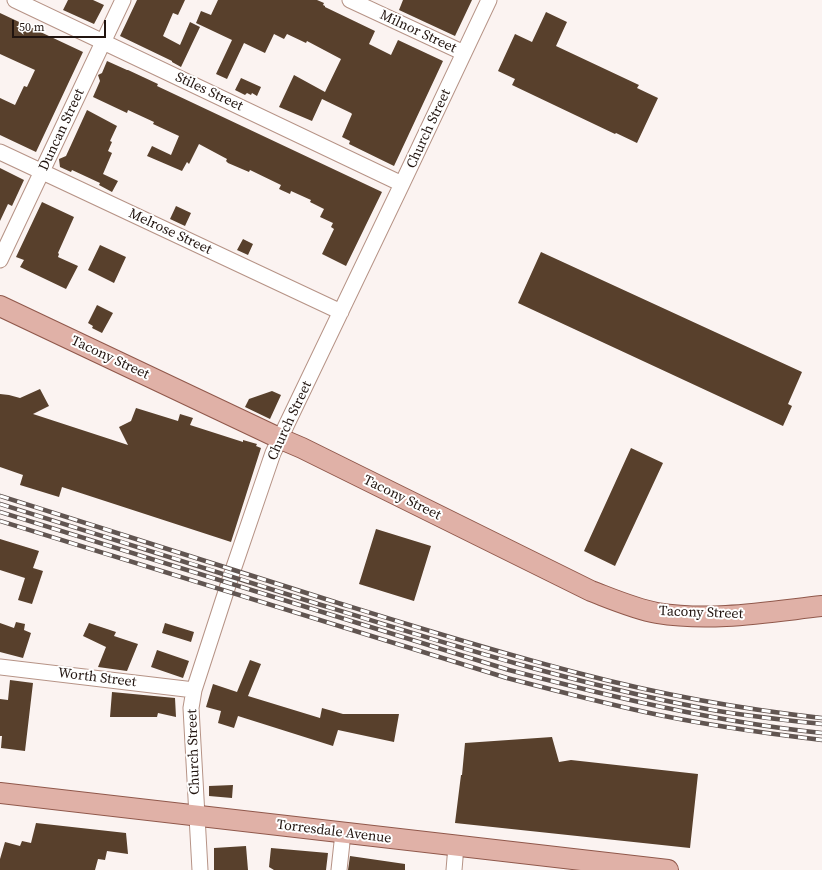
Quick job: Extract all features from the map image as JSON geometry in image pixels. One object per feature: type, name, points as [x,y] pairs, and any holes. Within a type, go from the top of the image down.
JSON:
[{"type":"main road","name":"Tacony Street","points":[[0,306],[281,440],[302,448],[591,591],[634,607],[656,613],[727,616],[822,606]]},
{"type":"main road","name":"Torresdale Avenue","points":[[0,793],[456,846],[566,864],[658,870]]},
{"type":"street","name":"Stiles Street","points":[[15,0],[402,184]]},
{"type":"street","name":"Duncan Street","points":[[0,260],[123,0]]},
{"type":"street","name":"Milnor Street","points":[[350,0],[464,53]]},
{"type":"street","name":"Church Street","points":[[200,870],[191,708],[194,690],[233,570],[273,454],[281,440],[489,0]]},
{"type":"street","name":"Melrose Street","points":[[0,152],[341,312]]},
{"type":"street","name":"Worth Street","points":[[0,667],[194,690]]},
{"type":"street","points":[[338,870],[343,833]]},
{"type":"street","points":[[454,870],[456,846]]},
{"type":"building","points":[[68,0],[93,0],[104,5],[94,24],[63,10]]},
{"type":"building","points":[[137,0],[185,0],[178,15],[173,13],[163,36],[180,45],[190,22],[200,27],[181,67],[172,61],[120,36]]},
{"type":"building","points":[[218,0],[317,0],[324,3],[323,5],[325,7],[375,31],[369,44],[391,55],[398,40],[443,61],[394,166],[349,144],[350,141],[342,137],[352,114],[351,113],[322,99],[312,121],[279,107],[294,75],[325,92],[341,59],[307,41],[306,43],[287,34],[284,39],[274,34],[265,53],[244,43],[227,79],[216,74],[232,40],[196,23],[201,11],[211,15]]},
{"type":"building","points":[[403,0],[472,0],[455,36],[399,10]]},
{"type":"building","points":[[546,12],[567,22],[556,46],[639,85],[637,88],[658,98],[637,143],[512,85],[515,79],[498,71],[515,34],[532,42]]},
{"type":"building","points":[[0,13],[83,52],[36,152],[0,135],[0,98],[15,105],[24,86],[27,87],[35,70],[0,54]]},
{"type":"building","points":[[107,61],[382,192],[346,266],[322,254],[334,229],[331,227],[333,223],[320,217],[324,209],[310,202],[311,200],[291,191],[290,194],[279,189],[281,185],[250,170],[249,172],[228,163],[226,161],[227,159],[199,144],[189,164],[187,162],[182,171],[147,156],[152,146],[171,155],[179,136],[128,110],[127,113],[93,97],[100,81],[98,75],[102,73]]},
{"type":"building","points":[[241,78],[261,87],[257,96],[252,93],[251,95],[247,93],[245,95],[235,90]]},
{"type":"building","points":[[87,110],[117,126],[110,141],[112,142],[108,151],[112,153],[103,174],[118,181],[112,192],[99,185],[100,183],[72,170],[71,172],[60,167],[59,159],[66,156]]},
{"type":"building","points":[[0,168],[24,180],[12,206],[8,204],[0,221]]},
{"type":"building","points":[[42,202],[74,217],[58,253],[58,257],[78,266],[66,289],[20,267],[24,260],[16,257]]},
{"type":"building","points":[[176,206],[191,213],[185,226],[170,219]]},
{"type":"building","points":[[243,239],[253,244],[248,255],[237,250]]},
{"type":"building","points":[[100,245],[126,257],[114,283],[88,270]]},
{"type":"building","points":[[541,252],[802,372],[788,404],[792,406],[783,426],[518,303]]},
{"type":"building","points":[[97,305],[113,313],[102,333],[92,328],[93,326],[88,323]]},
{"type":"building","points":[[40,389],[49,406],[33,414],[128,445],[119,427],[131,421],[136,408],[178,421],[180,414],[193,418],[190,425],[243,442],[243,440],[257,444],[256,446],[261,448],[231,542],[62,487],[59,497],[20,485],[23,475],[0,467],[0,394],[20,398]]},
{"type":"building","points":[[272,391],[281,395],[270,419],[245,407],[249,399]]},
{"type":"building","points":[[631,448],[663,463],[615,566],[584,551]]},
{"type":"building","points":[[376,529],[431,546],[414,601],[359,584]]},
{"type":"building","points":[[0,539],[39,551],[33,568],[43,571],[32,604],[18,600],[25,578],[0,570]]},
{"type":"building","points":[[16,622],[25,624],[24,630],[31,633],[23,658],[0,652],[0,623],[14,628]]},
{"type":"building","points":[[89,623],[116,632],[114,636],[138,644],[127,671],[98,667],[106,647],[83,636]]},
{"type":"building","points":[[165,623],[194,632],[191,642],[162,633]]},
{"type":"building","points":[[157,650],[189,661],[183,678],[151,667]]},
{"type":"building","points":[[250,660],[261,664],[248,696],[320,718],[322,708],[343,714],[399,714],[394,742],[338,730],[333,746],[238,716],[234,728],[218,723],[221,711],[206,707],[213,684],[237,692]]},
{"type":"building","points":[[10,680],[33,683],[25,751],[1,748],[2,736],[0,736],[0,699],[8,700]]},
{"type":"building","points":[[112,692],[175,698],[176,717],[158,713],[157,717],[110,717]]},
{"type":"building","points":[[552,737],[559,762],[571,760],[698,774],[690,848],[455,823],[465,743]]},
{"type":"building","points":[[233,785],[232,798],[209,796],[209,786]]},
{"type":"building","points":[[36,823],[126,833],[128,854],[107,851],[105,860],[98,859],[95,870],[0,870],[0,859],[5,842],[20,846],[22,841],[31,843]]},
{"type":"building","points":[[246,846],[248,870],[214,870],[214,848]]},
{"type":"building","points":[[271,848],[328,853],[326,870],[274,870],[269,867]]},
{"type":"building","points":[[350,856],[405,864],[405,870],[348,870]]},
{"type":"railway","points":[[0,496],[365,611],[547,665],[638,688],[699,700],[822,718]]},
{"type":"railway","points":[[0,504],[315,603],[510,662],[608,688],[707,709],[750,716],[822,724]]},
{"type":"railway","points":[[0,512],[509,670],[664,708],[743,722],[822,733]]},
{"type":"railway","points":[[0,521],[507,678],[667,717],[822,740]]}]
